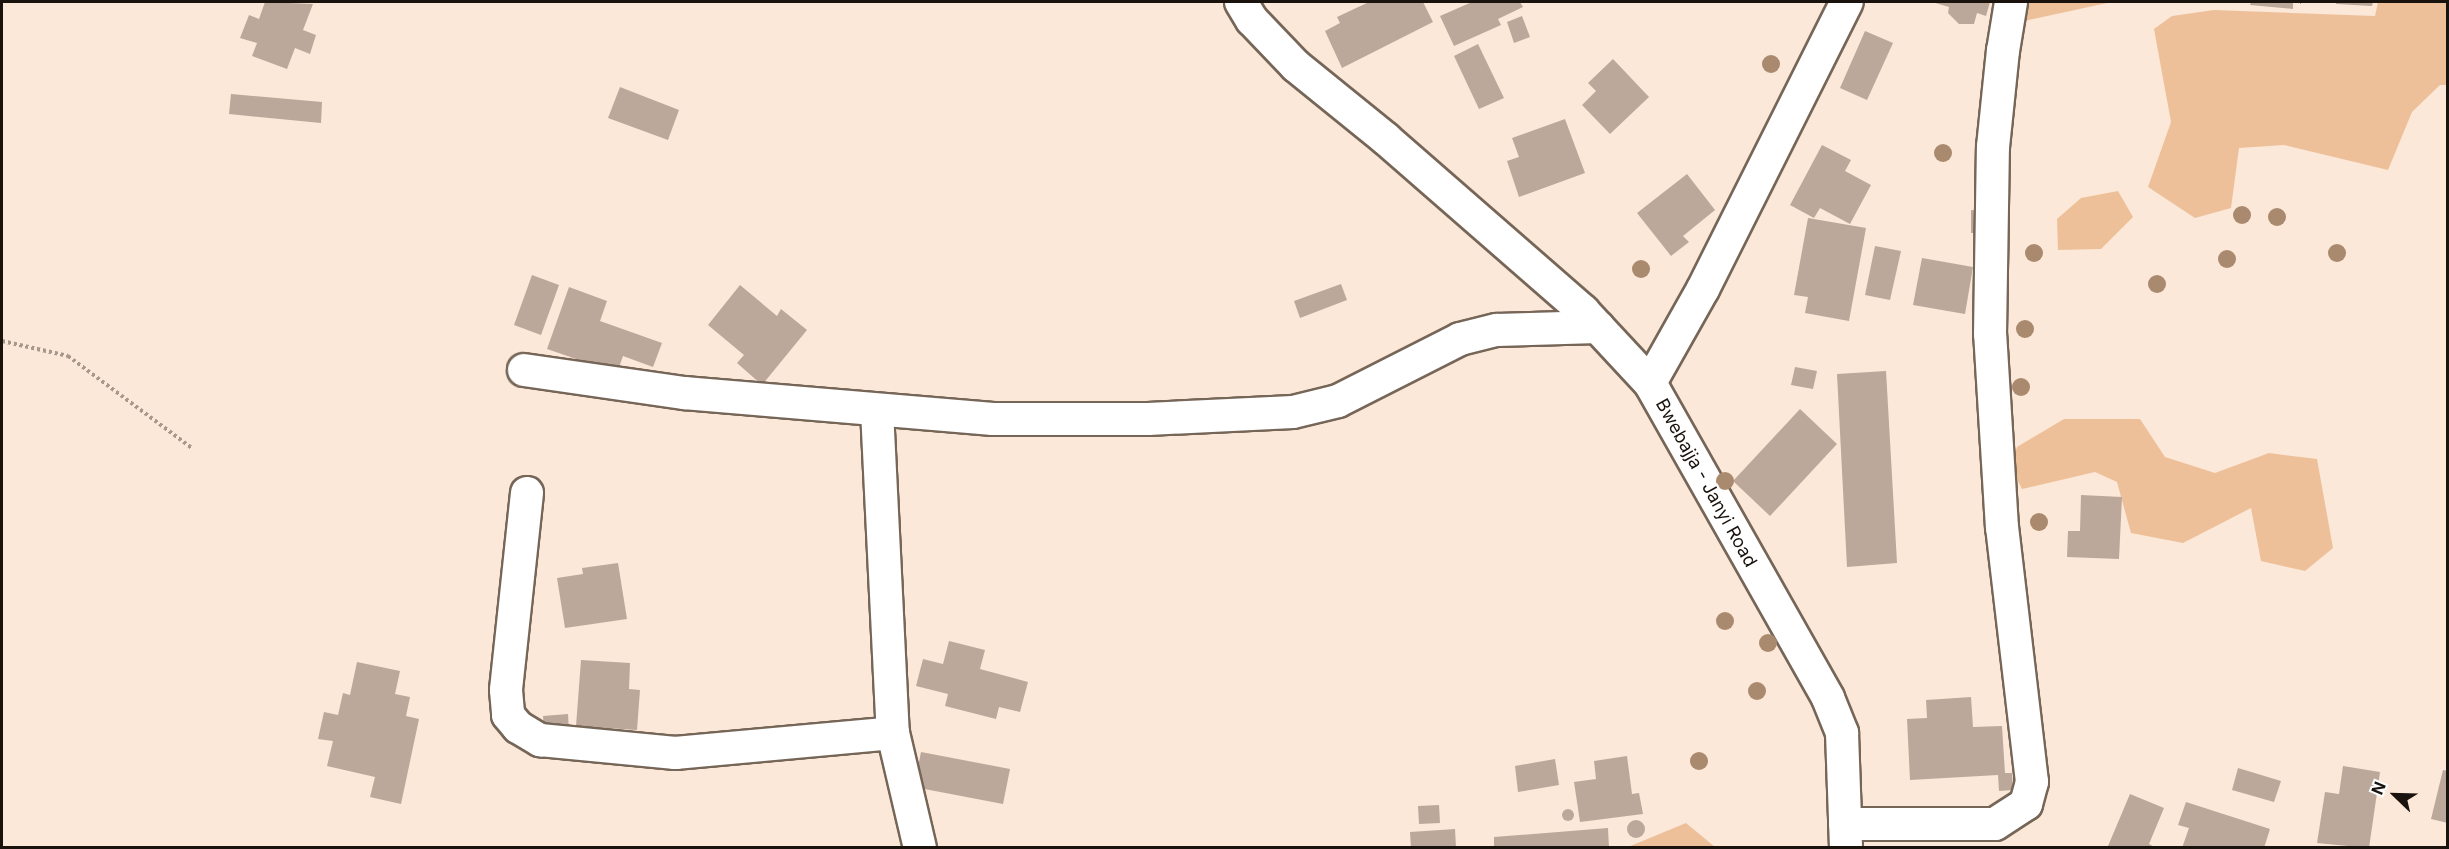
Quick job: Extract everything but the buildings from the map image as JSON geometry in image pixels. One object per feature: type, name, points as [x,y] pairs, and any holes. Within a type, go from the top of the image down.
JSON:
[{"type":"street","points":[[1240,2],[1252,20],[1296,66],[1583,310],[1650,383]]},
{"type":"street","name":"Bwebajja - Janyi Road","points":[[1845,836],[1842,733],[1828,698],[1650,383],[1703,289],[1847,2]]},
{"type":"street","points":[[1845,836],[1995,824],[2026,804],[2032,782],[2002,528],[1990,334],[1993,147],[2003,51],[2011,2]]},
{"type":"street","points":[[524,370],[684,393],[878,410],[993,419],[1148,419],[1293,412],[1338,401],[1460,339],[1497,330],[1598,327]]},
{"type":"street","points":[[878,410],[893,733],[920,848]]},
{"type":"street","points":[[527,492],[506,690],[508,715],[518,727],[540,740],[675,753],[893,733]]},
{"type":"path","points":[[2,341],[68,356],[192,448]]},
{"type":"shaded area","points":[[2022,2],[2112,2],[2019,22]]},
{"type":"shaded area","points":[[2378,2],[2447,2],[2447,85],[2440,85],[2412,112],[2388,170],[2284,145],[2239,148],[2231,208],[2195,218],[2148,187],[2171,122],[2154,29],[2172,16],[2214,10],[2375,16]]},
{"type":"shaded area","points":[[2118,191],[2133,217],[2101,249],[2058,250],[2057,219],[2081,198]]},
{"type":"shaded area","points":[[2064,419],[2140,419],[2165,457],[2215,473],[2269,453],[2317,459],[2333,548],[2305,571],[2261,561],[2251,508],[2183,543],[2131,533],[2117,482],[2095,472],[2022,489],[2011,467],[2017,447]]},
{"type":"shaded area","points":[[1686,823],[1715,847],[1628,847]]}]
